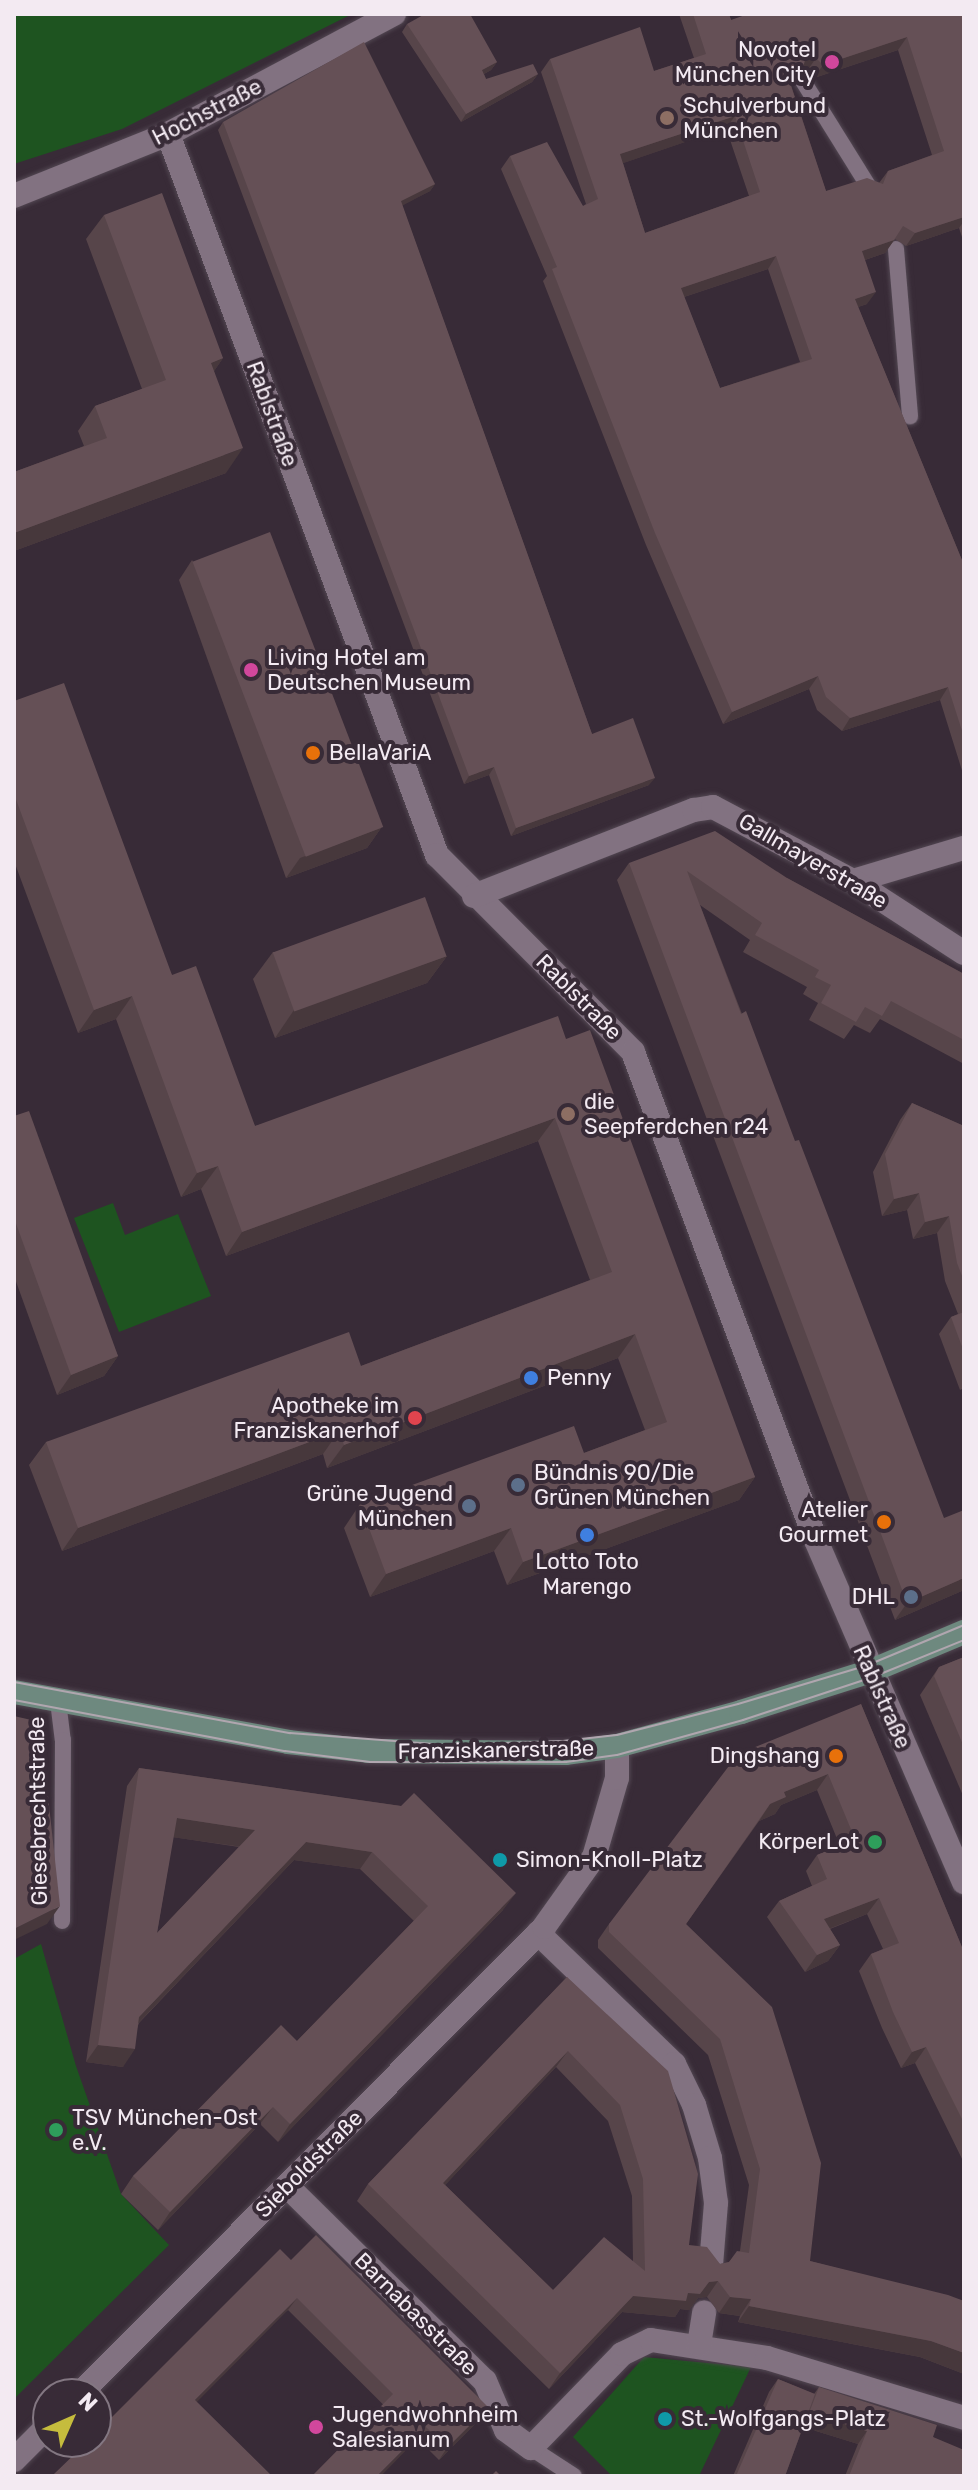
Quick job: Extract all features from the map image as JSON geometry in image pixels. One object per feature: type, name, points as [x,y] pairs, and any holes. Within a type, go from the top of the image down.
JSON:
[{"type":"main road","name":"Franziskanerstraße","points":[[14,1692],[369,1751],[446,1755],[617,1746],[871,1671],[964,1632]]},
{"type":"street","name":"Hochstraße","points":[[14,196],[168,134],[394,14]]},
{"type":"street","name":"Rablstraße","points":[[168,134],[437,855],[474,896],[633,1052],[815,1538],[964,1882]]},
{"type":"street","name":"Gallmayerstraße","points":[[474,896],[694,810],[713,807],[853,881],[964,953]]},
{"type":"street","points":[[853,881],[964,848]]},
{"type":"street","points":[[617,1746],[617,1778],[594,1857],[538,1933],[674,2064],[694,2105],[710,2158],[716,2203],[711,2265]]},
{"type":"street","name":"Sieboldstraße","points":[[96,2378],[538,1933]]},
{"type":"street","name":"Barnabasstraße","points":[[288,2187],[485,2381],[506,2430],[531,2448]]},
{"type":"street","points":[[699,2345],[704,2312]]},
{"type":"street","points":[[531,2448],[634,2344],[651,2340],[699,2345],[837,2377],[964,2418]]},
{"type":"street","points":[[14,2460],[32,2442]]},
{"type":"lane","points":[[803,81],[869,187]]},
{"type":"lane","points":[[896,249],[910,416]]},
{"type":"lane","name":"Giesebrechtstraße","points":[[58,1701],[63,1740],[62,1921]]},
{"type":"lane","points":[[531,2448],[574,2476]]},
{"type":"green space","points":[[14,14],[352,14],[122,129],[14,164]]},
{"type":"green space","points":[[113,1203],[125,1235],[178,1214],[211,1296],[119,1332],[74,1218]]},
{"type":"green space","name":"TSV München-Ost e.V.","points":[[41,1944],[76,2066],[121,2194],[169,2245],[14,2399],[14,1959]]},
{"type":"green space","points":[[644,2357],[751,2367],[699,2476],[612,2476],[573,2437]]},
{"type":"building","points":[[425,14],[470,14],[497,62],[482,70],[486,79],[533,64],[538,74],[466,114],[407,24]]},
{"type":"building","points":[[693,14],[729,14],[731,20],[748,14],[964,14],[964,217],[915,233],[903,226],[894,240],[862,251],[876,292],[855,299],[964,565],[964,737],[948,687],[850,718],[826,697],[818,676],[732,712],[655,533],[552,269],[557,267],[510,156],[547,142],[583,206],[598,199],[550,59],[640,27],[654,71],[706,54]],"holes":[[[907,37],[944,151],[888,171],[883,184],[867,178],[826,191],[788,77],[802,72],[805,60],[816,58],[823,65]],[[735,116],[760,192],[645,233],[620,154]],[[776,256],[812,359],[720,388],[681,288]]]},
{"type":"building","points":[[364,42],[435,184],[401,201],[592,734],[633,718],[655,778],[516,828],[494,767],[469,776],[223,122]]},
{"type":"building","points":[[162,193],[223,358],[211,363],[243,448],[14,533],[14,472],[107,438],[95,406],[166,380],[104,215]]},
{"type":"building","points":[[270,532],[383,827],[306,857],[193,562]]},
{"type":"building","points":[[64,683],[172,975],[196,966],[255,1126],[558,1016],[566,1039],[590,1030],[755,1477],[523,1562],[511,1528],[386,1574],[360,1504],[574,1426],[584,1453],[667,1422],[635,1334],[344,1445],[339,1431],[78,1528],[46,1442],[349,1332],[361,1366],[612,1272],[555,1118],[242,1232],[218,1166],[197,1173],[132,996],[94,1010],[14,794],[14,701]]},
{"type":"building","points":[[715,831],[787,878],[964,974],[964,1040],[891,1001],[882,1016],[865,1007],[856,1022],[821,1003],[831,985],[815,977],[819,970],[755,935],[762,923],[687,871],[741,1014],[746,1011],[795,1141],[799,1140],[944,1518],[964,1510],[964,1578],[907,1603],[629,863]]},
{"type":"building","points":[[425,897],[447,956],[294,1012],[273,952]]},
{"type":"building","points":[[912,1103],[964,1126],[964,1281],[957,1263],[949,1216],[925,1222],[919,1193],[894,1199],[885,1154]]},
{"type":"building","points":[[29,1111],[118,1356],[71,1375],[14,1218],[14,1116]]},
{"type":"building","points":[[964,1312],[964,1352],[951,1317]]},
{"type":"building","points":[[964,1657],[964,1747],[934,1676],[939,1667]]},
{"type":"building","points":[[861,1704],[964,1952],[964,2123],[926,2047],[912,2052],[871,1954],[899,1943],[879,1898],[824,1919],[840,1945],[817,1955],[779,1901],[827,1879],[817,1855],[855,1839],[828,1774],[784,1792],[786,1797],[770,1804],[686,1924],[772,2007],[821,2163],[810,2261],[964,2301],[964,2353],[931,2341],[749,2306],[751,2299],[730,2297],[718,2281],[709,2282],[700,2294],[688,2293],[686,2301],[633,2296],[560,2373],[368,2184],[567,1977],[668,2071],[698,2174],[689,2245],[707,2247],[720,2264],[729,2262],[737,2251],[749,2253],[760,2169],[720,2039],[609,1932],[609,1924],[738,1754]],"holes":[[[568,2051],[620,2105],[643,2179],[645,2271],[604,2237],[553,2290],[443,2183]]]},
{"type":"building","points":[[14,1716],[40,1722],[60,1906],[14,1929]]},
{"type":"building","points":[[139,1768],[401,1806],[414,1793],[516,1893],[290,2124],[273,2107],[170,2212],[133,2176],[281,2025],[297,2041],[428,1906],[372,1852],[306,1842],[139,2017],[135,2049],[98,2045]],"holes":[[[177,1818],[255,1830],[157,1933]]]},
{"type":"building","points":[[316,2235],[488,2407],[447,2448],[426,2427],[377,2476],[312,2476],[393,2394],[297,2298],[195,2400],[272,2476],[52,2476],[71,2458],[112,2458],[112,2417],[280,2249],[291,2260]]},
{"type":"building","points":[[778,2379],[815,2394],[785,2476],[736,2476]]},
{"type":"building","points":[[819,2387],[937,2425],[933,2437],[964,2450],[964,2476],[849,2476],[867,2431],[809,2413]]},
{"type":"tram line","points":[[14,1682],[290,1733],[447,1745],[563,1741],[617,1735],[738,1704],[868,1665],[964,1625]]},
{"type":"tram line","points":[[14,1700],[285,1751],[370,1762],[566,1762],[617,1755],[743,1720],[873,1677],[964,1640]]},
{"type":"place","name":"Novotel München City","points":[[832,62]]},
{"type":"place","name":"Schulverbund München","points":[[667,118]]},
{"type":"place","name":"Living Hotel am Deutschen Museum","points":[[251,670]]},
{"type":"place","name":"BellaVariA","points":[[313,753]]},
{"type":"place","name":"die Seepferdchen r24","points":[[568,1114]]},
{"type":"place","name":"Penny","points":[[531,1378]]},
{"type":"place","name":"Apotheke im Franziskanerhof","points":[[415,1418]]},
{"type":"place","name":"Bündnis 90/Die Grünen München","points":[[518,1485]]},
{"type":"place","name":"Grüne Jugend München","points":[[469,1506]]},
{"type":"place","name":"Atelier Gourmet","points":[[884,1522]]},
{"type":"place","name":"Lotto Toto Marengo","points":[[587,1535]]},
{"type":"place","name":"DHL","points":[[911,1597]]},
{"type":"place","name":"Dingshang","points":[[836,1756]]},
{"type":"place","name":"KörperLot","points":[[875,1842]]},
{"type":"place","name":"Simon-Knoll-Platz","points":[[500,1860]]},
{"type":"place","name":"TSV München-Ost e.V.","points":[[56,2130]]},
{"type":"place","name":"St.-Wolfgangs-Platz","points":[[665,2419]]},
{"type":"place","name":"Jugendwohnheim Salesianum","points":[[316,2427]]}]
